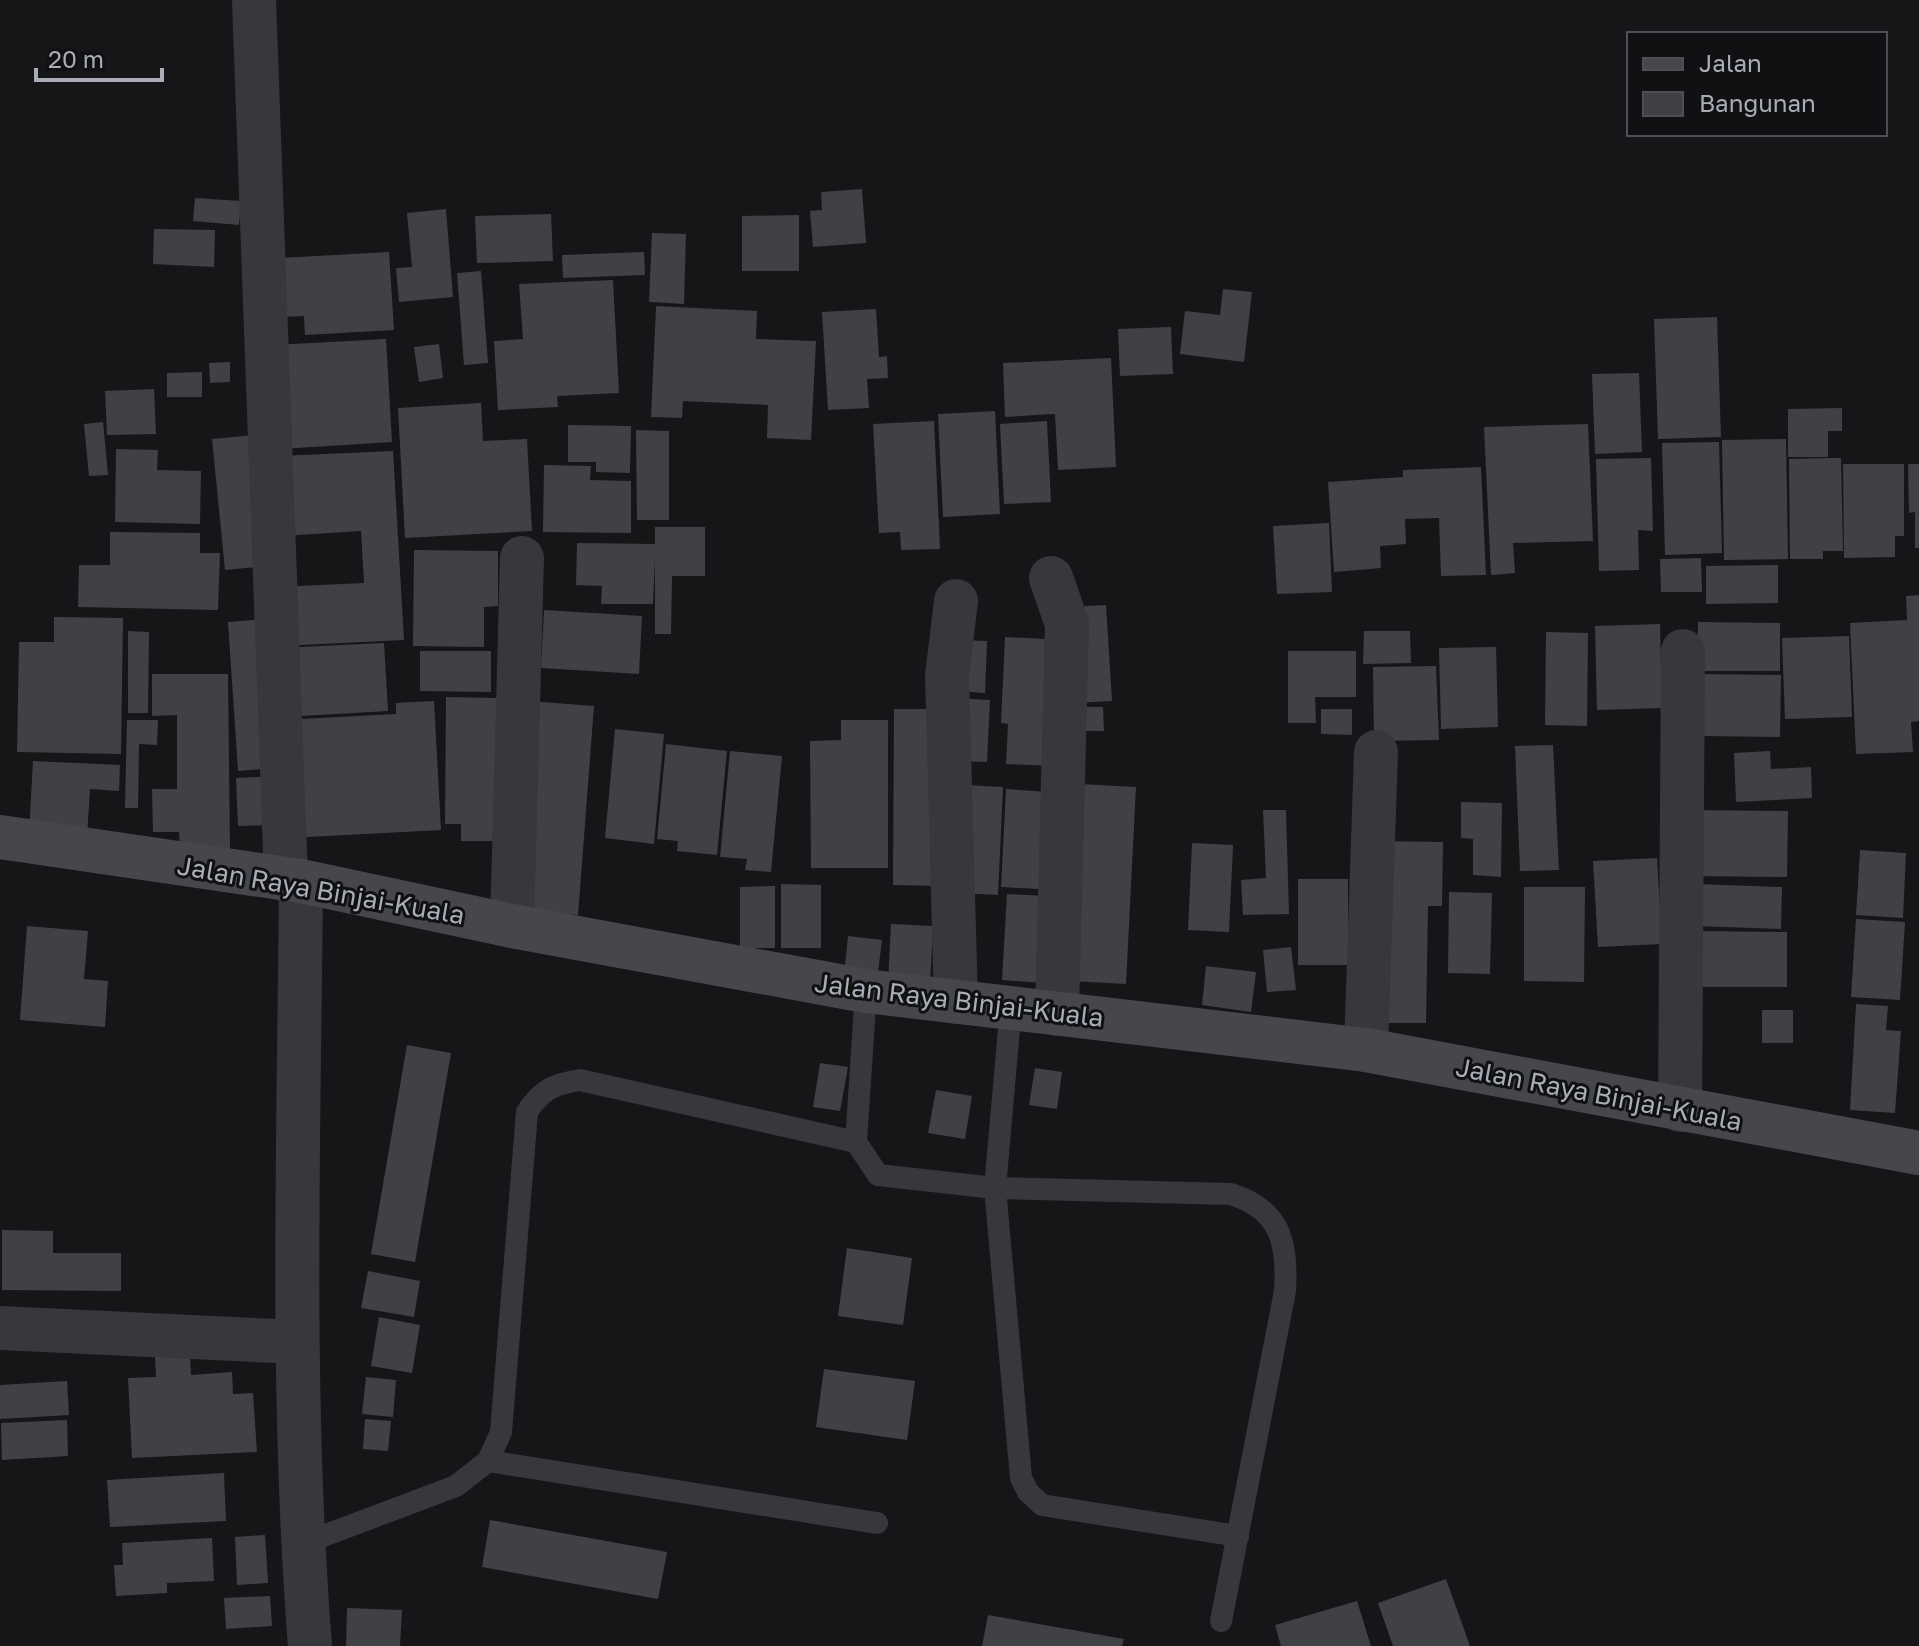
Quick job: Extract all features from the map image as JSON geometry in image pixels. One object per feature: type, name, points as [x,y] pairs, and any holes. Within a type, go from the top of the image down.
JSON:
[{"type":"main road","name":"Jalan Raya Binjai-Kuala","points":[[0,837],[294,880],[512,926],[866,991],[1366,1050],[1919,1153]]},
{"type":"street","points":[[254,0],[294,880],[297,1342],[302,1544],[310,1646]]},
{"type":"street","points":[[512,926],[522,558]]},
{"type":"street","points":[[1051,578],[1067,624],[1057,1014]]},
{"type":"street","points":[[956,601],[947,676],[956,1002]]},
{"type":"street","points":[[1680,1110],[1683,651]]},
{"type":"street","points":[[1366,1050],[1376,752]]},
{"type":"street","points":[[0,1328],[297,1342]]},
{"type":"lane","points":[[866,991],[856,1142],[878,1175],[995,1188],[1231,1194],[1255,1201],[1269,1215],[1287,1260],[1285,1291],[1221,1621]]},
{"type":"lane","points":[[1011,1006],[995,1188],[1021,1478],[1028,1492],[1042,1505],[1238,1536]]},
{"type":"lane","points":[[302,1544],[456,1486],[488,1461],[501,1432],[527,1112],[537,1096],[556,1083],[580,1080],[856,1142]]},
{"type":"lane","points":[[488,1461],[877,1523]]},
{"type":"building","points":[[862,189],[866,243],[813,247],[810,211],[822,210],[821,192]]},
{"type":"building","points":[[195,198],[241,201],[239,225],[193,221]]},
{"type":"building","points":[[446,209],[453,297],[399,302],[396,268],[412,267],[407,213]]},
{"type":"building","points":[[551,214],[553,261],[477,263],[475,216]]},
{"type":"building","points":[[799,215],[799,271],[742,271],[742,216]]},
{"type":"building","points":[[154,229],[215,230],[214,267],[153,264]]},
{"type":"building","points":[[652,233],[686,234],[684,304],[649,302]]},
{"type":"building","points":[[389,252],[394,330],[305,335],[304,316],[283,317],[280,258]]},
{"type":"building","points":[[644,252],[645,275],[563,278],[562,255]]},
{"type":"building","points":[[481,271],[488,363],[464,365],[457,273]]},
{"type":"building","points":[[613,280],[619,393],[557,396],[558,407],[498,410],[494,341],[523,339],[519,284]]},
{"type":"building","points":[[1223,289],[1252,292],[1244,362],[1180,354],[1185,311],[1220,315]]},
{"type":"building","points":[[656,306],[757,311],[756,339],[816,341],[811,440],[767,438],[768,405],[683,401],[682,418],[651,417]]},
{"type":"building","points":[[876,309],[879,357],[887,356],[888,378],[867,379],[869,408],[828,410],[822,312]]},
{"type":"building","points":[[1717,317],[1721,437],[1658,439],[1654,319]]},
{"type":"building","points":[[1171,327],[1173,374],[1120,376],[1118,329]]},
{"type":"building","points":[[386,339],[392,442],[280,449],[274,345]]},
{"type":"building","points":[[439,344],[443,378],[419,382],[414,347]]},
{"type":"building","points":[[1111,358],[1116,467],[1058,470],[1055,414],[1005,417],[1003,363]]},
{"type":"building","points":[[230,362],[230,382],[210,383],[209,363]]},
{"type":"building","points":[[202,372],[202,397],[167,397],[167,373]]},
{"type":"building","points":[[1639,373],[1642,452],[1595,454],[1592,374]]},
{"type":"building","points":[[154,389],[156,434],[107,435],[105,391]]},
{"type":"building","points":[[481,403],[483,441],[527,439],[532,531],[405,538],[398,408]]},
{"type":"building","points":[[1842,408],[1842,431],[1828,431],[1828,457],[1788,457],[1788,409]]},
{"type":"building","points":[[995,411],[1000,514],[943,517],[938,414]]},
{"type":"building","points":[[934,421],[940,549],[901,550],[900,532],[879,533],[873,424]]},
{"type":"building","points":[[1047,421],[1051,502],[1004,504],[1000,424]]},
{"type":"building","points":[[103,422],[108,475],[89,476],[84,424]]},
{"type":"building","points":[[1588,424],[1593,541],[1513,543],[1515,573],[1491,575],[1484,427]]},
{"type":"building","points":[[568,425],[631,426],[630,473],[596,472],[596,462],[568,462]]},
{"type":"building","points":[[636,430],[669,431],[669,520],[637,520]]},
{"type":"building","points":[[255,435],[268,566],[225,570],[212,439]]},
{"type":"building","points":[[1786,439],[1788,559],[1724,560],[1722,440]]},
{"type":"building","points":[[1719,442],[1722,553],[1665,555],[1662,443]]},
{"type":"building","points":[[116,449],[158,450],[157,470],[201,471],[200,524],[115,522]]},
{"type":"building","points":[[393,451],[404,640],[280,646],[277,587],[364,583],[361,531],[282,536],[279,456]]},
{"type":"building","points":[[1651,458],[1653,531],[1638,530],[1639,570],[1599,571],[1596,459]]},
{"type":"building","points":[[1841,458],[1843,551],[1823,551],[1823,559],[1790,559],[1789,459]]},
{"type":"building","points":[[1843,464],[1904,464],[1904,536],[1895,536],[1895,557],[1844,558]]},
{"type":"building","points":[[1908,464],[1919,464],[1919,548],[1915,548],[1915,512],[1909,513]]},
{"type":"building","points":[[544,465],[591,466],[590,480],[631,481],[631,533],[543,532]]},
{"type":"building","points":[[1481,467],[1486,575],[1441,576],[1439,518],[1405,519],[1406,544],[1380,546],[1381,568],[1334,572],[1328,482],[1403,477],[1403,470]]},
{"type":"building","points":[[1329,523],[1332,592],[1277,594],[1273,526]]},
{"type":"building","points":[[655,527],[705,527],[705,576],[672,576],[671,634],[655,634],[655,558],[653,604],[601,604],[602,586],[576,585],[577,543],[655,544]]},
{"type":"building","points":[[110,532],[200,533],[200,553],[220,553],[218,610],[78,607],[79,565],[110,565]]},
{"type":"building","points":[[414,550],[498,551],[498,606],[484,607],[484,647],[413,646]]},
{"type":"building","points":[[1701,558],[1702,592],[1661,592],[1660,559]]},
{"type":"building","points":[[1778,565],[1778,603],[1706,604],[1706,566]]},
{"type":"building","points":[[1919,595],[1919,721],[1911,722],[1913,752],[1856,754],[1850,623],[1907,620],[1906,596]]},
{"type":"building","points":[[1106,605],[1112,701],[1075,703],[1069,607]]},
{"type":"building","points":[[544,610],[642,616],[639,674],[541,668]]},
{"type":"building","points":[[54,617],[123,618],[121,754],[17,752],[19,642],[54,642]]},
{"type":"building","points":[[266,619],[277,768],[238,771],[228,622]]},
{"type":"building","points":[[1698,622],[1780,623],[1780,671],[1697,671]]},
{"type":"building","points":[[1660,624],[1662,708],[1597,710],[1595,626]]},
{"type":"building","points":[[128,631],[149,632],[148,713],[128,713]]},
{"type":"building","points":[[1364,631],[1410,631],[1411,663],[1363,664]]},
{"type":"building","points":[[1546,632],[1588,633],[1587,726],[1545,725]]},
{"type":"building","points":[[1849,636],[1852,717],[1785,719],[1782,638]]},
{"type":"building","points":[[1005,637],[1063,640],[1057,766],[1006,764],[1008,724],[1001,723]]},
{"type":"building","points":[[959,640],[987,641],[985,693],[956,691]]},
{"type":"building","points":[[384,643],[388,711],[283,717],[279,648]]},
{"type":"building","points":[[1496,647],[1498,727],[1441,729],[1439,648]]},
{"type":"building","points":[[420,651],[491,651],[491,692],[420,691]]},
{"type":"building","points":[[1288,651],[1356,651],[1356,697],[1315,697],[1316,723],[1288,723]]},
{"type":"building","points":[[1436,666],[1439,740],[1374,741],[1373,667]]},
{"type":"building","points":[[152,674],[228,674],[230,849],[180,850],[179,832],[153,832],[152,789],[177,789],[177,715],[152,716]]},
{"type":"building","points":[[1700,674],[1781,675],[1780,737],[1700,736]]},
{"type":"building","points":[[446,697],[497,698],[496,841],[461,841],[461,824],[445,824]]},
{"type":"building","points":[[956,698],[990,700],[987,762],[953,761]]},
{"type":"building","points":[[434,701],[441,830],[289,838],[282,720],[396,714],[396,703]]},
{"type":"building","points":[[529,701],[594,706],[578,915],[530,911]]},
{"type":"building","points":[[1069,707],[1103,707],[1104,731],[1069,731]]},
{"type":"building","points":[[894,709],[942,709],[941,886],[893,885]]},
{"type":"building","points":[[1321,709],[1352,709],[1352,735],[1321,734]]},
{"type":"building","points":[[127,720],[158,720],[157,745],[139,744],[138,808],[125,808]]},
{"type":"building","points":[[841,720],[888,720],[888,868],[811,868],[810,741],[841,740]]},
{"type":"building","points":[[615,729],[664,734],[654,844],[605,838]]},
{"type":"building","points":[[666,744],[727,751],[717,855],[677,851],[678,841],[657,839]]},
{"type":"building","points":[[1553,745],[1559,870],[1520,871],[1515,746]]},
{"type":"building","points":[[730,751],[782,756],[771,872],[745,870],[747,859],[720,857]]},
{"type":"building","points":[[1770,751],[1771,769],[1811,767],[1812,798],[1736,802],[1734,753]]},
{"type":"building","points":[[33,761],[120,765],[119,791],[90,789],[87,837],[29,834]]},
{"type":"building","points":[[278,776],[280,825],[238,826],[236,778]]},
{"type":"building","points":[[1080,784],[1136,787],[1126,984],[1069,981]]},
{"type":"building","points":[[965,785],[1003,787],[998,895],[960,893]]},
{"type":"building","points":[[1006,789],[1061,793],[1056,890],[1001,887]]},
{"type":"building","points":[[1461,802],[1502,803],[1501,877],[1473,875],[1473,839],[1461,838]]},
{"type":"building","points":[[1263,810],[1286,810],[1289,914],[1243,915],[1241,880],[1266,878]]},
{"type":"building","points":[[1689,810],[1788,811],[1787,877],[1688,876]]},
{"type":"building","points":[[1377,841],[1443,842],[1442,906],[1428,906],[1426,1023],[1376,1023]]},
{"type":"building","points":[[1192,843],[1233,845],[1229,932],[1188,930]]},
{"type":"building","points":[[1860,850],[1906,853],[1903,918],[1856,915]]},
{"type":"building","points":[[1657,858],[1662,944],[1598,947],[1593,861]]},
{"type":"building","points":[[1298,879],[1348,879],[1348,965],[1298,965]]},
{"type":"building","points":[[781,884],[821,885],[821,948],[781,948]]},
{"type":"building","points":[[1697,884],[1782,887],[1781,929],[1695,926]]},
{"type":"building","points":[[775,886],[775,948],[740,948],[740,887]]},
{"type":"building","points":[[1524,887],[1585,887],[1584,982],[1524,981]]},
{"type":"building","points":[[1449,892],[1492,893],[1490,974],[1448,973]]},
{"type":"building","points":[[1007,894],[1049,896],[1044,983],[1002,980]]},
{"type":"building","points":[[1856,919],[1905,922],[1900,1000],[1851,997]]},
{"type":"building","points":[[891,924],[933,926],[930,985],[888,983]]},
{"type":"building","points":[[27,926],[88,931],[84,979],[108,981],[105,1027],[20,1020]]},
{"type":"building","points":[[1698,931],[1787,932],[1787,987],[1697,987]]},
{"type":"building","points":[[848,936],[882,940],[877,980],[844,976]]},
{"type":"building","points":[[1291,947],[1296,990],[1267,992],[1263,950]]},
{"type":"building","points":[[1206,966],[1256,972],[1251,1012],[1202,1005]]},
{"type":"building","points":[[1856,1004],[1888,1006],[1886,1030],[1901,1031],[1895,1113],[1850,1110]]},
{"type":"building","points":[[1762,1010],[1793,1010],[1793,1043],[1762,1043]]},
{"type":"building","points":[[407,1045],[451,1053],[415,1262],[371,1254]]},
{"type":"building","points":[[820,1063],[848,1067],[840,1111],[813,1107]]},
{"type":"building","points":[[1035,1068],[1062,1072],[1057,1109],[1029,1105]]},
{"type":"building","points":[[936,1090],[972,1096],[965,1139],[928,1133]]},
{"type":"building","points":[[2,1230],[53,1231],[53,1253],[121,1253],[121,1291],[2,1290]]},
{"type":"building","points":[[847,1248],[912,1258],[903,1325],[838,1316]]},
{"type":"building","points":[[368,1271],[420,1281],[414,1317],[361,1308]]},
{"type":"building","points":[[379,1317],[420,1325],[412,1373],[371,1366]]},
{"type":"building","points":[[190,1355],[191,1375],[232,1372],[233,1394],[253,1393],[257,1452],[132,1458],[128,1378],[156,1377],[155,1357]]},
{"type":"building","points":[[824,1369],[915,1381],[907,1440],[816,1427]]},
{"type":"building","points":[[366,1377],[396,1380],[393,1417],[362,1414]]},
{"type":"building","points":[[67,1381],[69,1415],[0,1419],[0,1385]]},
{"type":"building","points":[[365,1419],[391,1421],[388,1451],[363,1449]]},
{"type":"building","points":[[67,1420],[68,1456],[2,1460],[1,1423]]},
{"type":"building","points":[[224,1473],[226,1521],[110,1527],[107,1480]]},
{"type":"building","points":[[490,1520],[667,1552],[658,1599],[482,1567]]},
{"type":"building","points":[[265,1535],[268,1583],[237,1585],[235,1537]]},
{"type":"building","points":[[212,1538],[214,1581],[167,1583],[167,1593],[116,1596],[114,1565],[123,1565],[122,1543]]},
{"type":"building","points":[[1446,1579],[1470,1646],[1393,1646],[1378,1603]]},
{"type":"building","points":[[270,1596],[272,1626],[226,1629],[224,1598]]},
{"type":"building","points":[[1357,1601],[1371,1646],[1281,1646],[1275,1625]]},
{"type":"building","points":[[347,1608],[402,1610],[400,1646],[346,1646]]},
{"type":"building","points":[[988,1615],[1124,1639],[1122,1646],[982,1646]]}]
